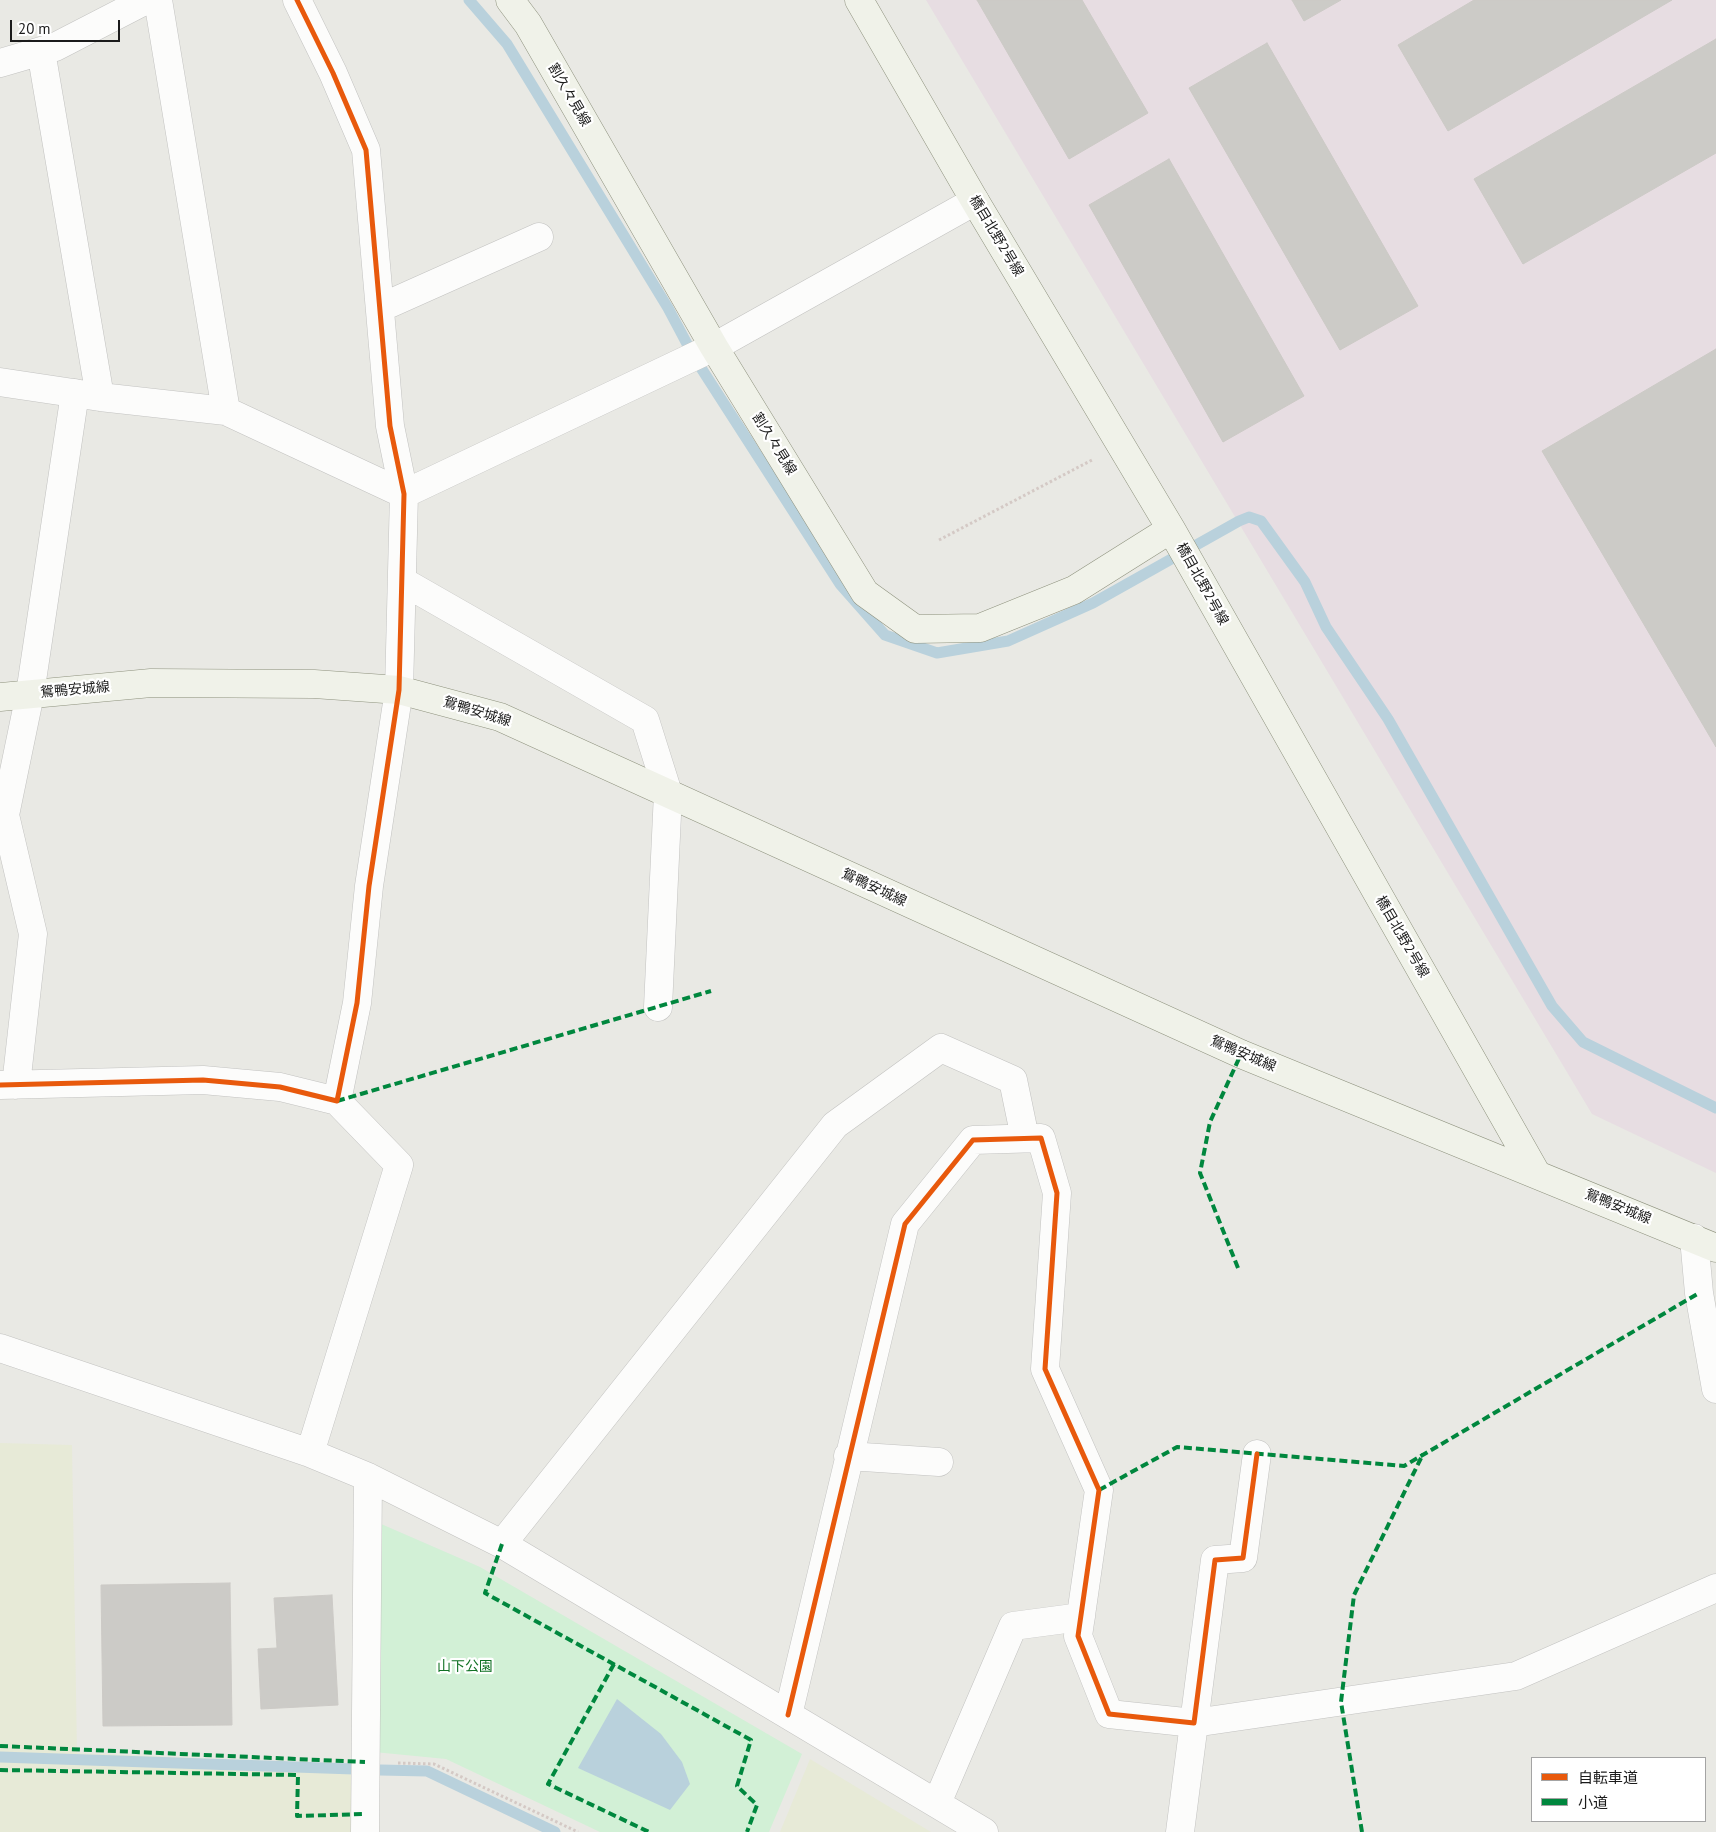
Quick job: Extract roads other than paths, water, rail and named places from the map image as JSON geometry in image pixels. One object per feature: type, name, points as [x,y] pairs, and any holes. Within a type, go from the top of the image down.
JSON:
[{"type":"street","points":[[0,63],[55,47],[146,0]]},
{"type":"street","points":[[158,0],[226,411]]},
{"type":"street","points":[[297,0],[333,73],[366,150],[390,426],[404,494],[399,690],[369,886],[357,1003],[336,1101]]},
{"type":"street","name":"割久々見線","points":[[510,0],[528,24],[714,346],[865,593],[915,629],[980,628],[1074,590],[1171,529]]},
{"type":"street","name":"橋目北野2号線","points":[[859,0],[975,201],[1171,529],[1536,1173]]},
{"type":"street","points":[[41,51],[88,395],[5,815],[33,934],[8,1085],[203,1080],[280,1087],[336,1101],[398,1165],[310,1453]]},
{"type":"street","points":[[404,494],[714,346],[975,201]]},
{"type":"street","points":[[380,308],[539,237]]},
{"type":"street","points":[[0,382],[88,395],[226,411],[404,494]]},
{"type":"street","points":[[402,581],[645,720],[668,793],[658,1007]]},
{"type":"street","name":"鴛鴨安城線","points":[[0,697],[150,683],[314,684],[399,690],[500,717],[1241,1054],[1705,1243]]},
{"type":"street","points":[[502,1544],[835,1125],[941,1048],[1013,1080],[1026,1138]]},
{"type":"street","points":[[788,1715],[848,1456],[905,1224],[973,1140],[1041,1138],[1057,1192],[1044,1369],[1099,1490],[1078,1636],[1109,1714],[1194,1723],[1516,1676],[1716,1588]]},
{"type":"street","points":[[1705,1243],[1699,1292],[1716,1389]]},
{"type":"street","points":[[0,1348],[310,1453],[368,1478],[502,1544],[984,1832]]},
{"type":"street","points":[[1180,1832],[1215,1560],[1243,1558],[1257,1454]]},
{"type":"street","points":[[848,1456],[939,1462]]},
{"type":"street","points":[[365,1832],[364,1762],[368,1478]]},
{"type":"street","points":[[937,1803],[1014,1626],[1081,1617]]},
{"type":"water","points":[[617,1699],[661,1734],[682,1762],[690,1784],[670,1810],[578,1768]]},
{"type":"waterway","points":[[469,0],[507,44],[668,308],[694,357],[840,584],[885,635],[937,653],[1008,641],[1093,603],[1239,521],[1249,517],[1261,521],[1305,582],[1326,627],[1388,719],[1552,1006],[1583,1042],[1716,1108]]},
{"type":"waterway","points":[[0,1757],[354,1769]]},
{"type":"waterway","points":[[380,1770],[427,1771],[555,1832]]},
{"type":"park label","name":"山下公園","points":[[465,1667]]}]
